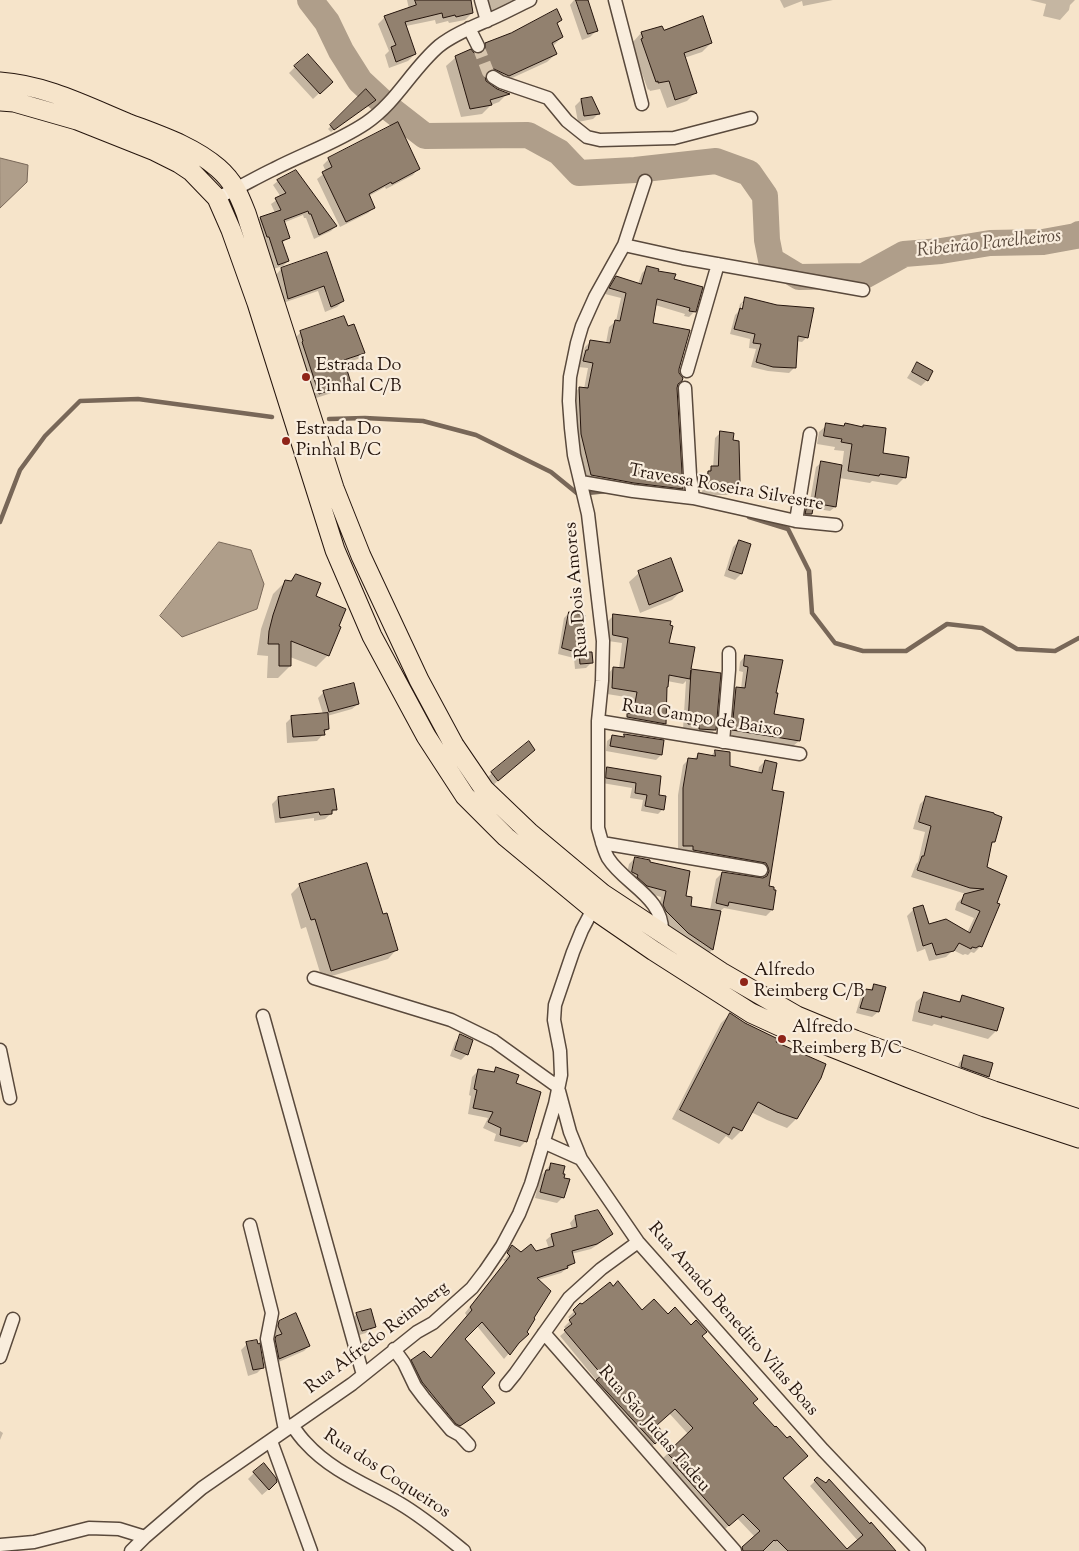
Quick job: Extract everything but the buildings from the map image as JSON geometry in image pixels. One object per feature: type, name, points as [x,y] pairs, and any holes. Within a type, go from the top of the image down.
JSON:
[{"type":"main road","points":[[0,82],[17,83],[50,92],[180,144],[217,167],[237,189],[334,488],[361,556],[419,680],[454,745],[484,789],[598,902],[654,951],[751,1013],[786,1029],[976,1103],[1079,1138]]},
{"type":"main road","points":[[0,101],[14,102],[77,120],[155,150],[180,162],[217,198],[228,221],[257,303],[335,550],[372,636],[426,736],[465,796],[506,837],[598,902],[663,934],[720,972],[797,1016],[855,1040],[994,1091],[1079,1119]]},
{"type":"street","points":[[481,0],[487,21]]},
{"type":"street","points":[[217,198],[275,168],[322,147],[366,123],[378,113],[419,66],[440,46],[469,28],[530,0]]},
{"type":"street","points":[[615,0],[642,104]]},
{"type":"street","points":[[469,28],[478,46]]},
{"type":"street","points":[[493,78],[548,98],[568,122],[587,137],[600,140],[674,138],[750,118]]},
{"type":"street","name":"Rua Dois Amores","points":[[645,181],[624,245],[588,312],[577,343],[571,370],[569,401],[574,455],[582,482],[588,514],[603,641],[598,721],[598,828],[608,858],[644,893],[658,910],[663,934]]},
{"type":"street","points":[[624,245],[652,252],[864,290]]},
{"type":"street","points":[[687,371],[718,264]]},
{"type":"street","points":[[685,388],[693,498]]},
{"type":"street","points":[[796,521],[810,434]]},
{"type":"street","name":"Travessa Roseira Silvestre","points":[[582,482],[633,491],[693,498],[796,521],[836,525]]},
{"type":"street","points":[[723,742],[729,653]]},
{"type":"street","name":"Rua Campo de Baixo","points":[[598,721],[800,754]]},
{"type":"street","points":[[602,843],[761,870]]},
{"type":"street","points":[[314,978],[451,1020],[494,1041],[558,1087],[561,1069],[560,1050],[554,1020],[555,1005],[573,952],[598,902]]},
{"type":"street","points":[[654,951],[663,934]]},
{"type":"street","points":[[263,1016],[363,1375]]},
{"type":"street","points":[[1,1056],[10,1098]]},
{"type":"street","name":"Rua Alfredo Reimberg","points":[[131,1551],[202,1488],[363,1375],[394,1349],[446,1312],[472,1288],[502,1246],[519,1214],[531,1184],[555,1104],[558,1087]]},
{"type":"street","name":"Rua Amado Benedito Vilas Boas","points":[[558,1087],[570,1132],[582,1159],[638,1242],[823,1450],[919,1551]]},
{"type":"street","points":[[543,1142],[582,1159]]},
{"type":"street","points":[[250,1226],[272,1313],[267,1339],[288,1427]]},
{"type":"street","points":[[506,1385],[569,1298],[601,1269],[638,1242]]},
{"type":"street","points":[[0,1357],[13,1319]]},
{"type":"street","name":"Rua São Judas Tadeu","points":[[544,1333],[735,1551]]},
{"type":"street","points":[[394,1349],[424,1398],[451,1430],[460,1434],[469,1445]]},
{"type":"street","name":"Rua dos Coqueiros","points":[[288,1427],[324,1459],[352,1478],[432,1524],[464,1551]]},
{"type":"street","points":[[271,1441],[311,1551]]},
{"type":"street","points":[[0,1545],[31,1547],[89,1528],[119,1529],[145,1537]]},
{"type":"shaded area","points":[[0,158],[28,165],[27,182],[0,208]]},
{"type":"shaded area","points":[[219,542],[251,550],[264,584],[257,609],[182,637],[160,616]]},
{"type":"waterway","name":"Ribeirão Parelheiros","points":[[310,0],[327,22],[341,51],[360,81],[389,108],[425,136],[528,135],[559,152],[579,173],[635,170],[716,161],[749,173],[765,196],[767,240],[771,260],[799,277],[864,276],[904,254],[941,251],[990,243],[1043,242],[1079,234]]},
{"type":"waterway","points":[[0,522],[20,470],[45,436],[80,401],[138,399],[272,417]]},
{"type":"waterway","points":[[329,419],[365,418],[423,421],[476,435],[551,472],[578,494],[607,491]]},
{"type":"waterway","points":[[749,517],[788,529],[809,571],[812,613],[835,643],[863,651],[906,651],[947,624],[982,628],[1017,649],[1055,651],[1079,638]]},
{"type":"tunnel","points":[[478,46],[488,72],[493,77]]},
{"type":"place","name":"Estrada Do Pinhal C/B","points":[[306,377]]},
{"type":"place","name":"Estrada Do Pinhal B/C","points":[[286,441]]},
{"type":"place","name":"Alfredo Reimberg C/B","points":[[744,982]]},
{"type":"place","name":"Alfredo Reimberg B/C","points":[[782,1039]]}]
